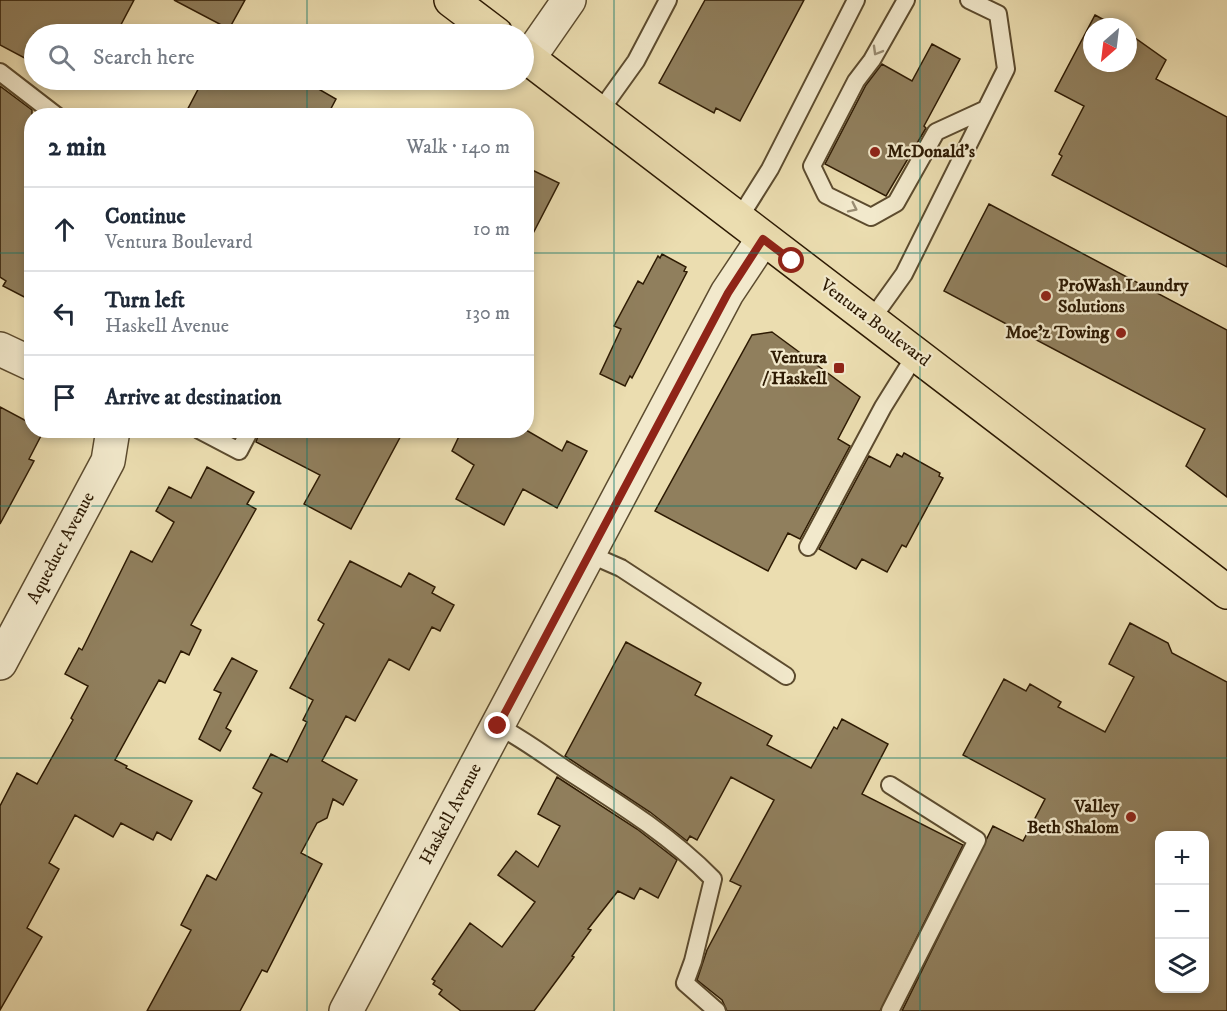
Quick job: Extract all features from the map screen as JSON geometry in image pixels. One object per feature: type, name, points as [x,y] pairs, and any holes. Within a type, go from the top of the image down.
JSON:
[{"type":"main road","points":[[451,0],[483,24]]},
{"type":"main road","name":"Ventura Boulevard","points":[[534,63],[1227,592]]},
{"type":"street","points":[[534,46],[569,0]]},
{"type":"street","name":"Haskell Avenue","points":[[354,1008],[498,726],[728,293],[751,229]]},
{"type":"street","points":[[0,349],[24,360]]},
{"type":"street","name":"Aqueduct Avenue","points":[[0,663],[108,460],[111,438]]},
{"type":"lane","points":[[598,114],[636,61],[668,0]]},
{"type":"lane","points":[[751,229],[770,169],[856,0]]},
{"type":"lane","points":[[906,0],[872,60],[856,81],[812,166],[826,195],[871,217],[896,203],[936,132],[986,109]]},
{"type":"lane","points":[[871,320],[904,274],[1006,69],[998,14],[969,0]]},
{"type":"lane","points":[[0,72],[47,108]]},
{"type":"lane","points":[[808,547],[883,407],[916,354]]},
{"type":"lane","points":[[214,438],[239,451],[246,438]]},
{"type":"lane","points":[[590,554],[621,568],[786,676]]},
{"type":"lane","points":[[498,726],[529,742],[603,793],[691,856],[713,879],[693,961],[685,983],[717,1011]]},
{"type":"lane","points":[[890,785],[976,840],[890,1011]]},
{"type":"building","points":[[0,0],[134,0],[121,24],[24,24],[24,58],[0,45]]},
{"type":"building","points":[[174,0],[245,0],[232,24],[220,24]]},
{"type":"building","points":[[705,0],[804,0],[740,121],[716,108],[714,113],[659,83]]},
{"type":"building","points":[[1083,38],[1083,72],[1137,72],[1137,39],[1166,60],[1156,79],[1227,117],[1227,267],[1052,175],[1062,156],[1059,154],[1084,106],[1055,91]]},
{"type":"building","points":[[932,44],[960,59],[924,126],[926,128],[886,196],[825,164],[866,85],[882,64],[912,81]]},
{"type":"building","points":[[0,86],[29,108],[24,108],[24,297],[3,286],[6,281],[0,277]]},
{"type":"building","points":[[198,90],[320,90],[336,99],[331,108],[188,108]]},
{"type":"building","points":[[534,171],[559,183],[534,231]]},
{"type":"building","points":[[989,204],[1227,330],[1227,497],[1186,466],[1205,429],[944,291]]},
{"type":"building","points":[[662,254],[686,267],[684,271],[687,272],[632,378],[630,376],[625,386],[600,374],[621,329],[614,326],[638,281],[643,284],[658,256],[660,258]]},
{"type":"building","points":[[772,332],[860,397],[838,439],[850,446],[800,539],[788,533],[768,571],[655,511],[752,335]]},
{"type":"building","points":[[0,407],[24,420],[24,438],[40,438],[29,459],[34,461],[0,524]]},
{"type":"building","points":[[534,435],[562,451],[567,441],[587,451],[557,508],[523,489],[504,525],[456,499],[474,465],[452,451],[458,438],[534,438]]},
{"type":"building","points":[[257,438],[400,438],[351,529],[304,504],[320,475],[256,442]]},
{"type":"building","points":[[904,453],[940,473],[939,476],[943,478],[906,547],[902,545],[887,572],[862,559],[856,569],[819,549],[869,456],[890,467],[897,454],[902,457]]},
{"type":"building","points":[[207,467],[254,492],[247,504],[256,509],[191,625],[201,630],[189,655],[181,651],[165,683],[159,680],[115,760],[127,766],[126,768],[192,801],[171,840],[157,832],[153,840],[121,823],[113,837],[75,815],[49,863],[59,869],[27,928],[42,937],[0,1010],[0,806],[17,773],[37,784],[73,720],[71,718],[88,686],[65,674],[79,648],[82,650],[131,551],[152,562],[174,522],[156,511],[169,487],[191,498]]},
{"type":"building","points":[[350,561],[401,587],[409,573],[435,587],[432,593],[454,605],[440,631],[432,627],[409,670],[389,659],[355,721],[346,716],[322,761],[357,780],[343,805],[333,799],[327,818],[317,823],[301,853],[322,864],[267,972],[262,970],[240,1011],[147,1011],[191,930],[181,925],[207,875],[216,880],[262,793],[253,788],[271,754],[287,762],[307,722],[303,720],[313,700],[290,688],[324,624],[318,620]]},
{"type":"building","name":"Valley Beth Shalom","points":[[1130,623],[1168,643],[1172,653],[1227,682],[1227,1011],[902,1011],[993,826],[1023,841],[1045,799],[963,755],[1004,679],[1026,691],[1030,684],[1061,702],[1058,707],[1105,732],[1134,677],[1109,664]]},
{"type":"building","points":[[626,642],[701,683],[695,695],[772,736],[767,745],[811,768],[834,727],[837,729],[842,719],[888,744],[862,794],[963,845],[880,1011],[727,1011],[722,1000],[697,980],[707,950],[741,886],[730,881],[774,800],[731,777],[697,840],[690,836],[687,841],[650,812],[565,756]]},
{"type":"building","points":[[232,658],[257,671],[226,728],[231,731],[220,751],[199,739],[221,693],[214,690]]},
{"type":"building","points":[[557,777],[637,829],[677,860],[658,898],[640,888],[634,899],[618,891],[588,929],[591,930],[572,956],[574,957],[534,1011],[461,1011],[439,994],[442,990],[433,984],[435,981],[432,979],[470,923],[502,947],[535,902],[498,875],[516,851],[538,867],[560,826],[538,814]]},
{"type":"place","name":"McDonald's","points":[[875,152]]},
{"type":"place","name":"ProWash Laundry Solutions","points":[[1046,296]]},
{"type":"place","name":"Moe'z Towing","points":[[1121,333]]},
{"type":"place","name":"Ventura / Haskell","points":[[839,368]]},
{"type":"place","name":"Valley Beth Shalom","points":[[1131,817]]},
{"type":"route","points":[[498,726],[728,293],[763,239],[792,261]]}]
